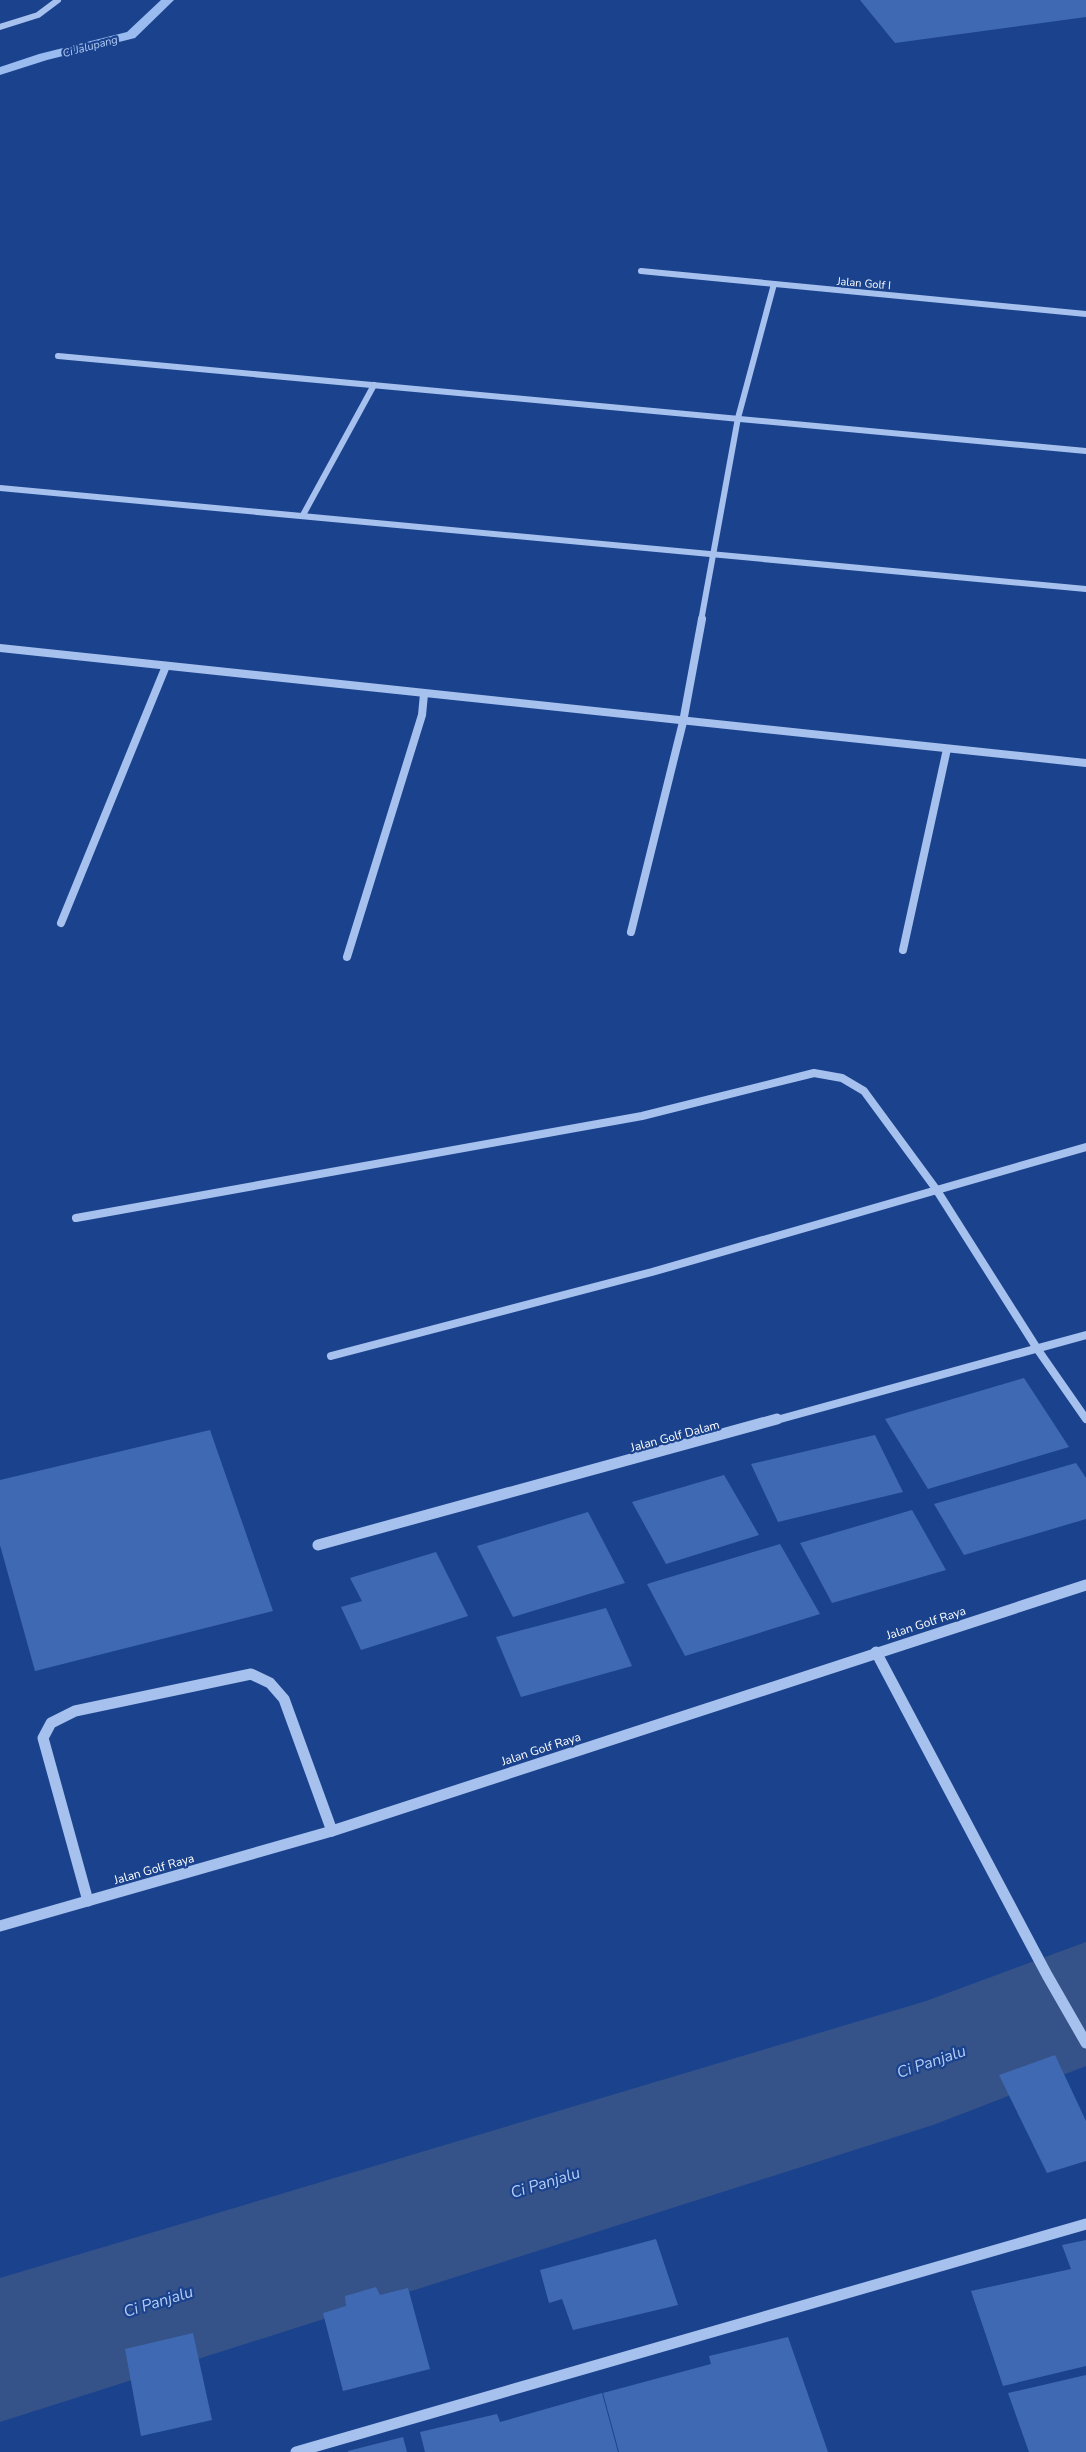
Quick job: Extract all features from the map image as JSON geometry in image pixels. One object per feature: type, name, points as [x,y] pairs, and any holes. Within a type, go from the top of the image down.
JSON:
[{"type":"street","points":[[0,27],[32,18],[48,10],[58,0]]},
{"type":"street","name":"Jalan Golf I","points":[[641,271],[1086,314]]},
{"type":"street","points":[[631,932],[683,722],[712,553],[738,418],[774,284]]},
{"type":"street","points":[[58,356],[1086,451]]},
{"type":"street","points":[[304,515],[374,385]]},
{"type":"street","points":[[0,488],[1086,589]]},
{"type":"street","points":[[0,648],[683,722],[1086,763]]},
{"type":"street","points":[[62,923],[166,666]]},
{"type":"street","points":[[347,957],[422,715],[424,694]]},
{"type":"street","points":[[903,950],[947,749]]},
{"type":"street","points":[[76,1218],[642,1116],[814,1073],[842,1078],[864,1091],[936,1189],[1038,1350],[1086,1419]]},
{"type":"street","points":[[331,1356],[652,1272],[1086,1147]]},
{"type":"street","name":"Jalan Golf Dalam","points":[[318,1545],[1086,1336]]},
{"type":"street","name":"Jalan Golf Raya","points":[[0,1926],[332,1831],[1086,1585]]},
{"type":"street","points":[[876,1652],[1047,1975],[1086,2043]]},
{"type":"street","points":[[88,1901],[43,1738],[51,1723],[75,1711],[251,1674],[270,1683],[284,1699],[332,1831]]},
{"type":"street","points":[[296,2452],[1086,2224]]},
{"type":"building","points":[[860,0],[1086,0],[1086,17],[895,43]]},
{"type":"building","points":[[1024,1378],[1069,1447],[928,1489],[885,1419]]},
{"type":"building","points":[[210,1430],[273,1611],[35,1671],[0,1545],[0,1480]]},
{"type":"building","points":[[875,1435],[903,1492],[778,1522],[751,1464]]},
{"type":"building","points":[[1076,1463],[1086,1478],[1086,1519],[964,1555],[934,1504]]},
{"type":"building","points":[[724,1475],[759,1535],[666,1564],[632,1502]]},
{"type":"building","points":[[912,1510],[946,1570],[832,1603],[800,1543]]},
{"type":"building","points":[[588,1512],[625,1583],[513,1617],[477,1546]]},
{"type":"building","points":[[780,1544],[820,1614],[685,1656],[647,1584]]},
{"type":"building","points":[[436,1552],[468,1616],[361,1650],[341,1607],[362,1601],[350,1578]]},
{"type":"building","points":[[606,1608],[632,1666],[521,1697],[496,1637]]},
{"type":"building","points":[[1055,2055],[1086,2121],[1086,2161],[1047,2173],[999,2075]]},
{"type":"building","points":[[656,2239],[678,2305],[573,2330],[562,2299],[549,2303],[540,2270]]},
{"type":"building","points":[[1086,2240],[1086,2366],[1003,2386],[971,2291],[1071,2269],[1062,2245]]},
{"type":"building","points":[[376,2287],[380,2295],[408,2288],[430,2369],[343,2391],[323,2313],[346,2306],[345,2296]]},
{"type":"building","points":[[193,2333],[212,2420],[141,2436],[125,2349]]},
{"type":"building","points":[[788,2337],[828,2452],[619,2452],[603,2393],[711,2364],[709,2356]]},
{"type":"building","points":[[1086,2375],[1086,2452],[1029,2452],[1008,2393]]},
{"type":"building","points":[[602,2393],[618,2452],[425,2452],[420,2432],[497,2414],[500,2422]]},
{"type":"building","points":[[403,2437],[407,2452],[348,2452],[348,2451]]},
{"type":"waterway","name":"Ci Jalupang","points":[[0,71],[43,57],[131,35],[168,0]]},
{"type":"waterway","name":"Ci Panjalu","points":[[0,2350],[933,2062],[1086,2003]]}]
